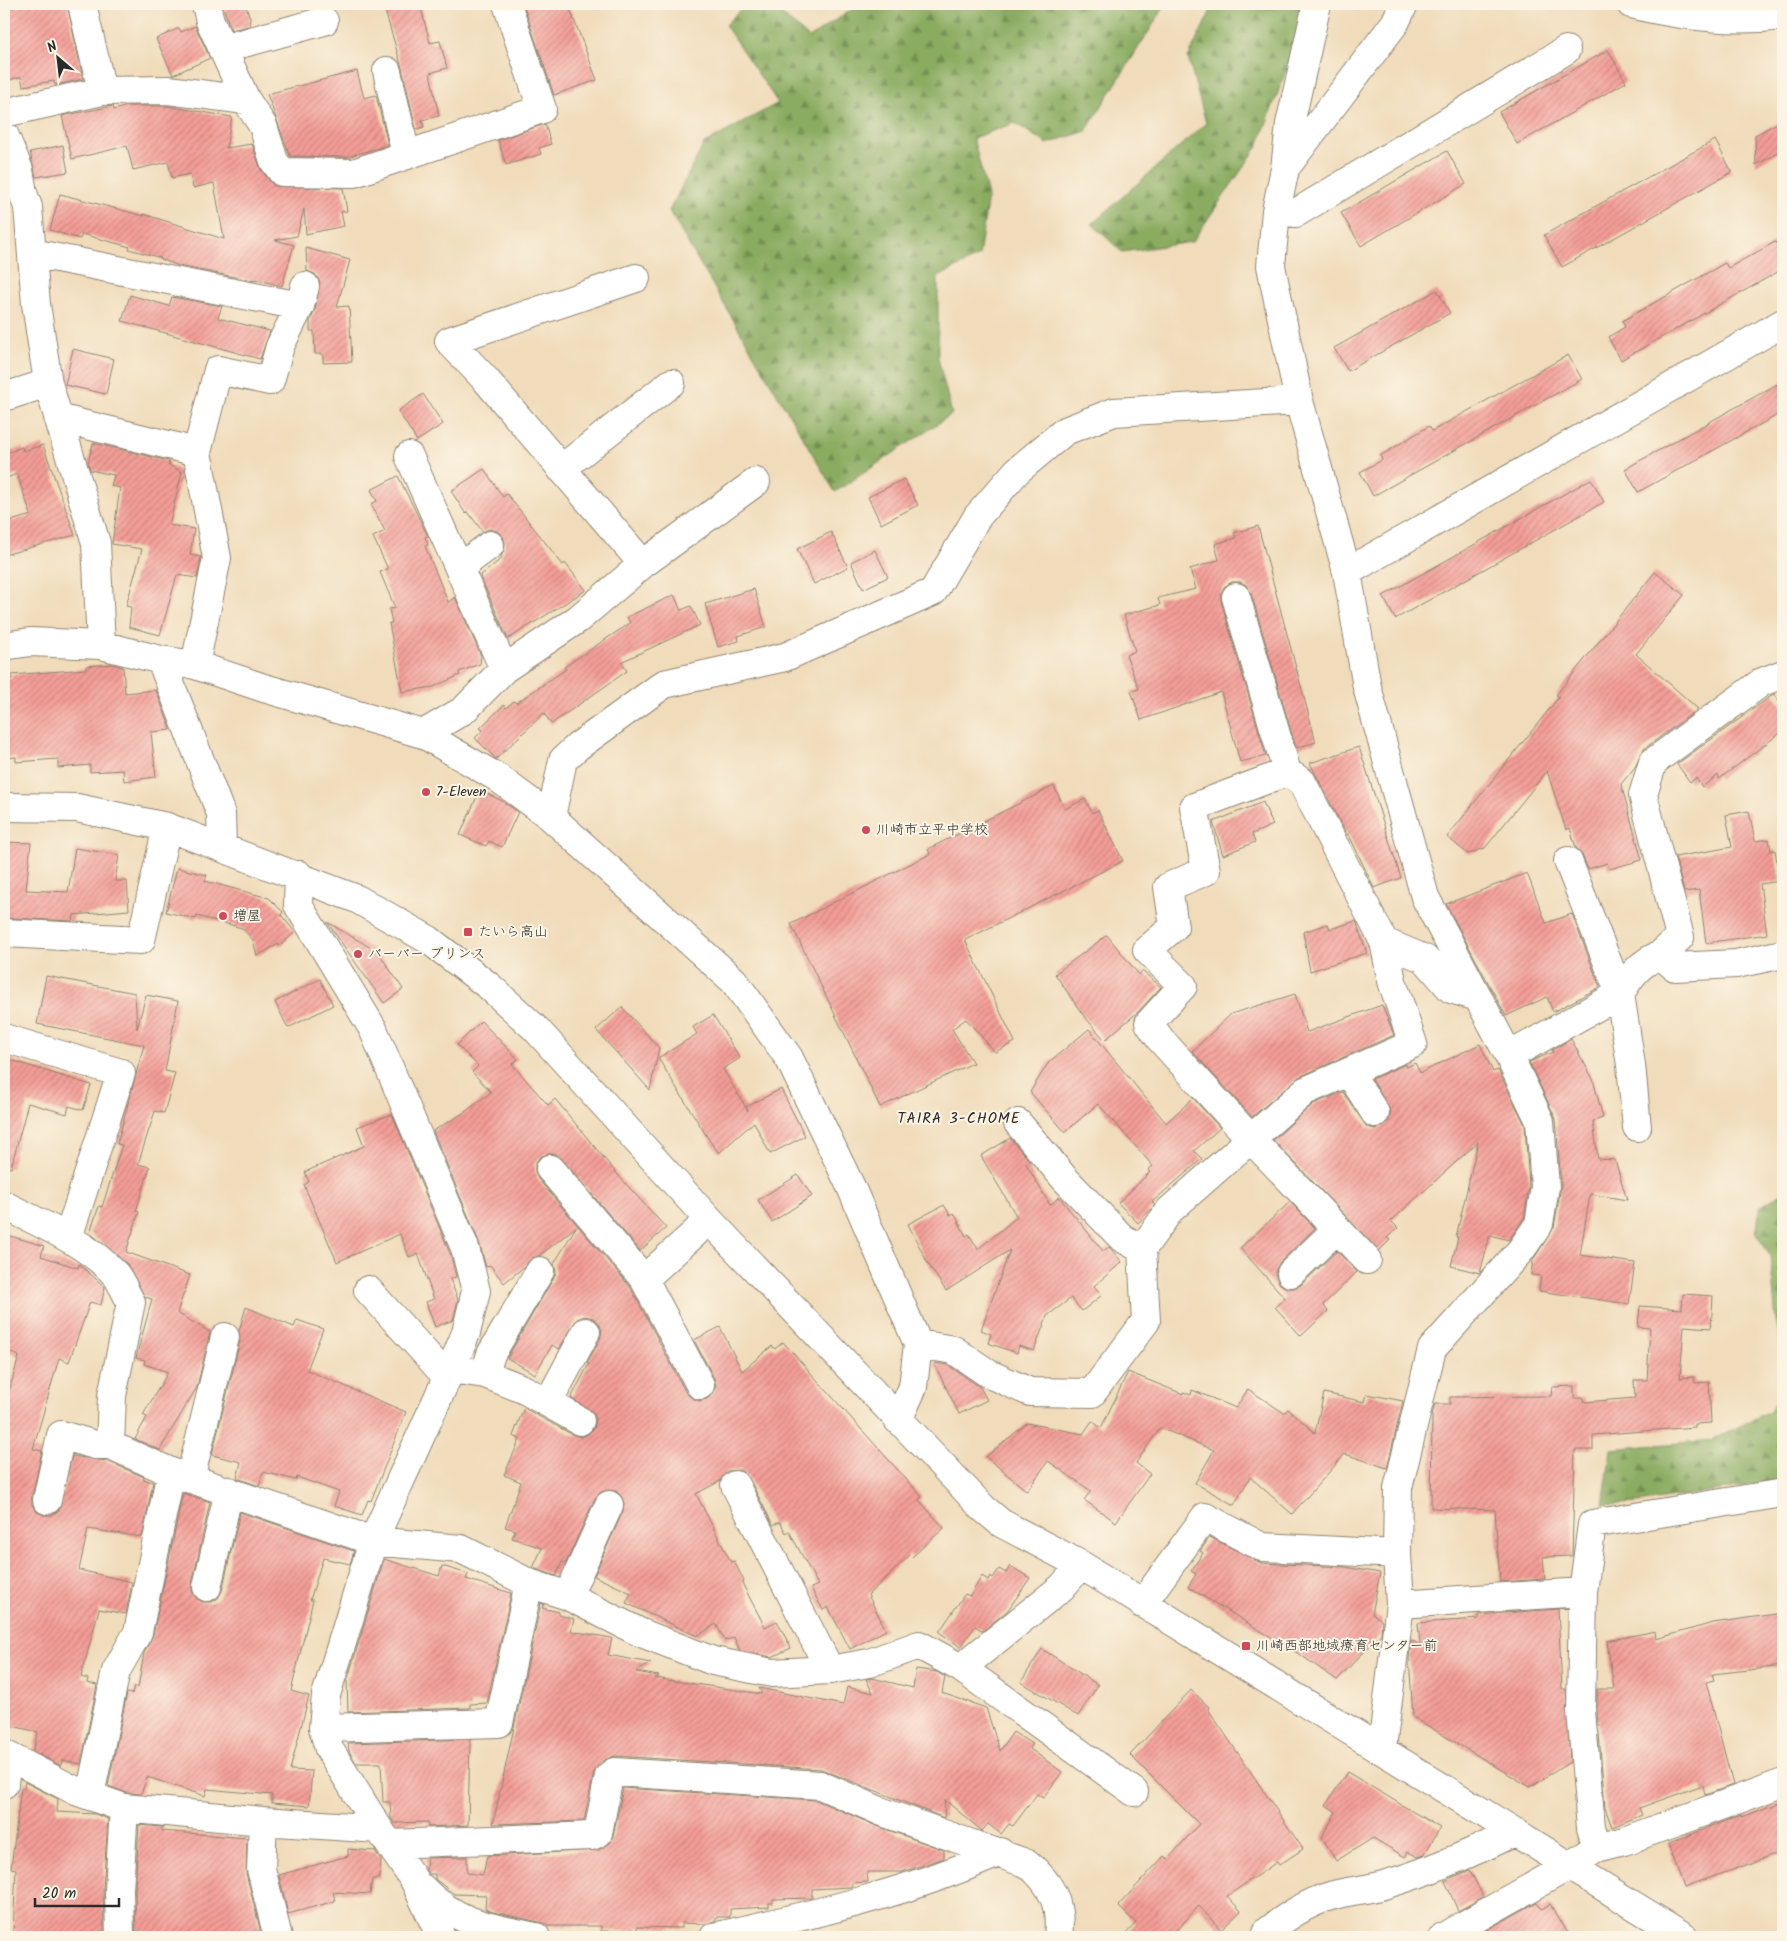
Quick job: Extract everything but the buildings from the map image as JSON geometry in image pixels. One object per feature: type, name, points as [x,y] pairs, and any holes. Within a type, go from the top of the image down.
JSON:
[{"type":"street","points":[[82,4],[102,91]]},
{"type":"street","points":[[206,4],[210,21],[222,49],[246,100],[263,126],[274,161],[282,172],[354,173],[542,109],[507,4]]},
{"type":"street","points":[[1317,4],[1290,124],[1285,168],[1276,211],[1271,266],[1299,401],[1347,572],[1367,687],[1425,898],[1509,1056],[1540,1121],[1545,1187],[1540,1224],[1521,1250],[1432,1349],[1398,1488],[1397,1554],[1400,1604],[1382,1748]]},
{"type":"street","points":[[1285,168],[1395,23],[1404,4]]},
{"type":"street","points":[[1631,4],[1672,14],[1720,20],[1783,16]]},
{"type":"street","points":[[222,49],[324,21]]},
{"type":"street","points":[[1276,211],[1296,213],[1566,50]]},
{"type":"street","points":[[387,71],[406,155]]},
{"type":"street","points":[[4,113],[102,91],[168,90],[246,100]]},
{"type":"street","points":[[4,134],[19,170],[13,196],[28,207],[36,304],[48,383],[96,543],[101,644]]},
{"type":"street","points":[[32,253],[302,296],[280,346],[270,381],[218,370],[197,452],[217,558],[212,590],[195,665]]},
{"type":"street","points":[[636,278],[449,341],[486,380],[643,564]]},
{"type":"street","points":[[1347,572],[1783,323]]},
{"type":"street","points":[[4,397],[48,383]]},
{"type":"street","points":[[561,468],[671,383]]},
{"type":"street","points":[[551,817],[564,760],[577,747],[664,684],[785,658],[933,592],[977,517],[1018,471],[1065,431],[1114,412],[1299,401]]},
{"type":"street","points":[[58,418],[197,452]]},
{"type":"street","points":[[409,456],[504,669]]},
{"type":"street","points":[[423,734],[464,710],[504,669],[578,619],[643,564],[756,482]]},
{"type":"street","points":[[459,568],[490,545]]},
{"type":"street","points":[[918,1344],[954,1350],[989,1374],[1030,1392],[1092,1393],[1146,1321],[1142,1249],[1170,1210],[1305,1091],[1413,1044],[1392,981],[1384,942],[1302,782],[1287,772],[1236,597]]},
{"type":"street","points":[[4,646],[30,642],[101,644],[162,660],[195,665],[264,688],[423,734],[498,778],[551,817],[734,981],[789,1058],[850,1187],[918,1344],[913,1387],[898,1420]]},
{"type":"street","points":[[162,660],[221,814],[222,846]]},
{"type":"street","points":[[1509,1056],[1620,994],[1630,976],[1648,960],[1660,955],[1680,937],[1643,795],[1653,762],[1762,682],[1783,674]]},
{"type":"street","points":[[1287,772],[1194,807],[1206,871],[1168,887],[1174,927],[1147,950],[1183,986],[1149,1023],[1160,1039],[1250,1138],[1367,1260]]},
{"type":"street","points":[[4,807],[77,808],[167,827],[299,875],[357,899],[430,940],[490,987],[536,1029],[708,1219],[976,1501],[1001,1523],[1081,1565],[1142,1604],[1382,1748],[1685,1937]]},
{"type":"street","points":[[4,934],[141,940],[167,827]]},
{"type":"street","points":[[1568,861],[1620,994],[1631,1065],[1637,1128]]},
{"type":"street","points":[[299,875],[298,904],[373,1028],[465,1248],[476,1291],[466,1333],[374,1541],[326,1695],[323,1728],[329,1749],[384,1837],[414,1880],[441,1937]]},
{"type":"street","points":[[1384,942],[1425,959],[1452,989],[1478,997]]},
{"type":"street","points":[[1660,955],[1675,967],[1736,964],[1783,954]]},
{"type":"street","points":[[4,1038],[121,1073],[68,1238]]},
{"type":"street","points":[[1349,1072],[1375,1113]]},
{"type":"street","points":[[1018,1122],[1065,1179],[1122,1238],[1142,1249]]},
{"type":"street","points":[[550,1169],[644,1279],[700,1385]]},
{"type":"street","points":[[4,1205],[68,1238],[116,1276],[131,1302],[112,1396],[110,1445]]},
{"type":"street","points":[[644,1279],[708,1219]]},
{"type":"street","points":[[1292,1273],[1337,1229]]},
{"type":"street","points":[[485,1374],[491,1354],[540,1271]]},
{"type":"street","points":[[368,1290],[449,1373],[485,1374],[523,1389],[580,1421]]},
{"type":"street","points":[[548,1403],[586,1332]]},
{"type":"street","points":[[90,1796],[116,1671],[138,1632],[181,1476],[225,1337]]},
{"type":"street","points":[[47,1500],[61,1435],[95,1445],[110,1445],[181,1476],[374,1541],[461,1549],[528,1582],[568,1596],[639,1632],[713,1661],[772,1673],[830,1670],[869,1663],[919,1645],[961,1668],[1134,1792]]},
{"type":"street","points":[[735,1485],[830,1670]]},
{"type":"street","points":[[207,1587],[228,1491]]},
{"type":"street","points":[[1597,1848],[1591,1828],[1581,1711],[1584,1592],[1592,1524],[1783,1493]]},
{"type":"street","points":[[568,1596],[609,1505]]},
{"type":"street","points":[[1142,1604],[1205,1517],[1262,1547],[1397,1554]]},
{"type":"street","points":[[961,1668],[1062,1587],[1081,1565]]},
{"type":"street","points":[[323,1728],[499,1723],[528,1582]]},
{"type":"street","points":[[1400,1604],[1584,1592]]},
{"type":"street","points":[[4,1784],[6,1755],[76,1791],[124,1808],[263,1821],[384,1837],[592,1836],[598,1833],[609,1776],[614,1772],[820,1785],[880,1811],[1000,1852],[1028,1864],[1046,1878],[1055,1899],[1060,1922],[1058,1937]]},
{"type":"street","points":[[1443,1937],[1569,1866],[1597,1848],[1624,1841],[1783,1784]]},
{"type":"street","points":[[120,1937],[118,1890],[124,1808]]},
{"type":"street","points":[[263,1821],[261,1869],[278,1937]]},
{"type":"street","points":[[1268,1937],[1267,1932],[1287,1915],[1316,1901],[1335,1894],[1378,1887],[1434,1869],[1515,1832]]},
{"type":"street","points":[[714,1937],[800,1918],[953,1873],[1000,1852]]},
{"type":"street","points":[[414,1880],[438,1904],[462,1918],[500,1930],[536,1937]]},
{"type":"green space","points":[[746,4],[770,4],[809,38],[854,8],[850,4],[1166,4],[1086,131],[1047,144],[1015,123],[973,138],[988,196],[979,256],[938,277],[938,358],[952,414],[835,492],[669,211],[704,144],[778,103],[725,25]]},
{"type":"green space","points":[[1214,4],[1311,4],[1258,146],[1192,242],[1122,252],[1092,224],[1206,123],[1188,58]]},
{"type":"green space","points":[[1783,1192],[1783,1353],[1776,1321],[1770,1255],[1756,1234],[1760,1207]]},
{"type":"green space","points":[[1783,1386],[1783,1480],[1637,1503],[1603,1505],[1611,1449],[1712,1440],[1770,1411]]},
{"type":"place","name":"7-Eleven","points":[[426,792]]},
{"type":"place","name":"川崎市立平中学校","points":[[866,830]]},
{"type":"place","name":"増屋","points":[[223,916]]},
{"type":"place","name":"たいら高山","points":[[468,932]]},
{"type":"place","name":"バーバー プリンス","points":[[358,954]]},
{"type":"place","name":"川崎西部地域療育センター前","points":[[1246,1646]]},
{"type":"district","name":"TAIRA 3-CHOME","points":[[959,1119]]}]
